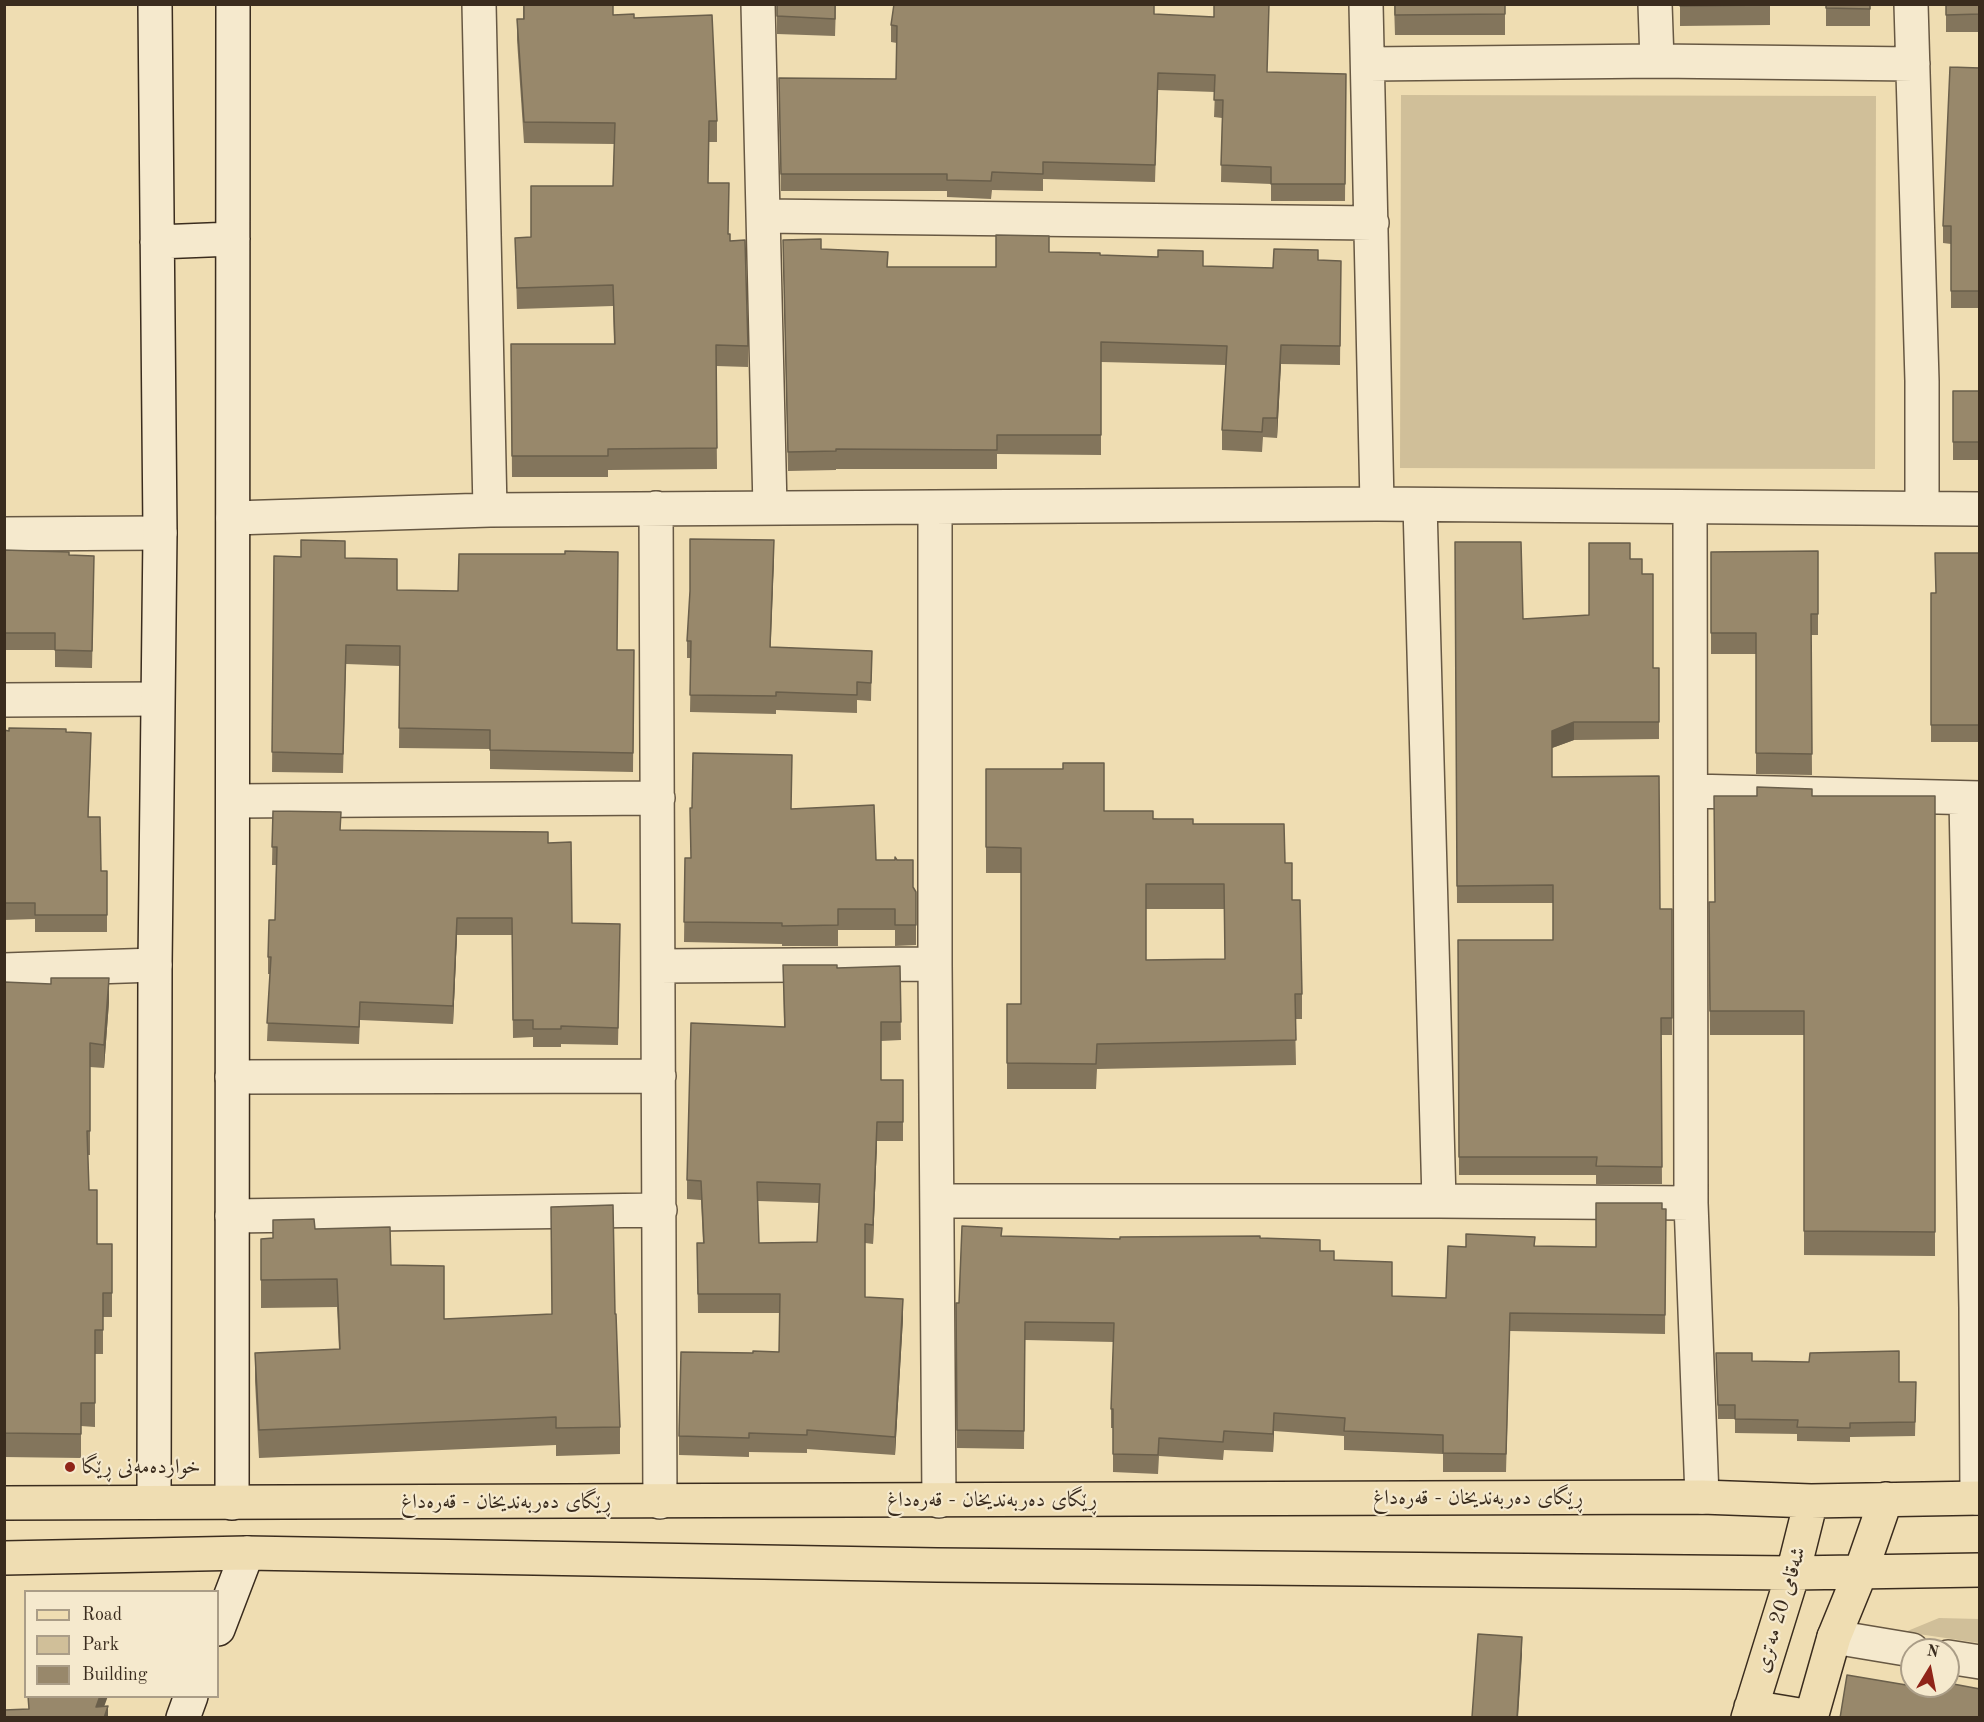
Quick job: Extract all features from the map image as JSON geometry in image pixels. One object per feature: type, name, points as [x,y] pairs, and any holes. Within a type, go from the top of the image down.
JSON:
[{"type":"main road","name":"ڕێگای دەربەندیخان - قەرەداغ","points":[[4,1503],[1702,1497],[1812,1502],[1978,1498]]},
{"type":"main road","points":[[1749,1712],[1811,1717],[1834,1637],[1861,1571],[1886,1499]]},
{"type":"main road","name":"شەقامی 20 مەتری","points":[[1749,1712],[1793,1573],[1812,1502]]},
{"type":"main road","points":[[4,1558],[247,1553],[937,1565],[1793,1573],[1980,1570]]},
{"type":"street","points":[[154,1502],[154,964],[160,533],[155,4]]},
{"type":"street","points":[[232,1503],[233,4]]},
{"type":"street","points":[[479,4],[490,510]]},
{"type":"street","points":[[758,4],[770,508]]},
{"type":"street","points":[[1366,4],[1377,504]]},
{"type":"street","points":[[1655,4],[1657,61]]},
{"type":"street","points":[[1911,4],[1922,381],[1922,508]]},
{"type":"street","points":[[1369,64],[1657,61],[1913,64]]},
{"type":"street","points":[[763,216],[1372,223]]},
{"type":"street","points":[[157,242],[233,239]]},
{"type":"street","points":[[233,518],[490,510],[1377,504],[1980,509]]},
{"type":"street","points":[[1420,505],[1439,1201]]},
{"type":"street","points":[[935,507],[935,964],[939,1501]]},
{"type":"street","points":[[1690,507],[1691,1203],[1702,1497]]},
{"type":"street","points":[[656,508],[660,1502]]},
{"type":"street","points":[[4,534],[160,533]]},
{"type":"street","points":[[4,700],[157,699]]},
{"type":"street","points":[[1691,791],[1973,798],[1978,1498]]},
{"type":"street","points":[[233,801],[658,798]]},
{"type":"street","points":[[4,970],[154,964]]},
{"type":"street","points":[[659,966],[935,964]]},
{"type":"street","points":[[232,1077],[659,1076]]},
{"type":"street","points":[[938,1200],[1691,1203]]},
{"type":"street","points":[[232,1216],[660,1210]]},
{"type":"street","points":[[219,1626],[247,1553]]},
{"type":"street","points":[[1834,1637],[1900,1648]]},
{"type":"street","points":[[1960,1659],[1980,1662]]},
{"type":"street","points":[[183,1718],[190,1698]]},
{"type":"green space","points":[[1401,95],[1876,96],[1875,469],[1400,468]]},
{"type":"green space","points":[[1939,1618],[1979,1619],[1979,1643],[1960,1640],[1960,1638],[1905,1632]]},
{"type":"building","points":[[524,4],[613,4],[613,15],[634,14],[634,18],[712,15],[717,121],[709,121],[708,183],[729,183],[728,234],[730,234],[730,241],[745,240],[748,346],[716,345],[717,448],[608,449],[608,456],[512,456],[511,344],[615,344],[613,285],[517,288],[515,238],[531,237],[531,186],[613,186],[615,123],[524,122],[517,19],[524,19]]},
{"type":"building","points":[[777,4],[835,4],[835,19],[777,16]]},
{"type":"building","points":[[894,4],[1154,4],[1154,14],[1214,17],[1214,4],[1269,4],[1267,72],[1346,74],[1345,184],[1271,184],[1271,167],[1221,165],[1223,100],[1214,100],[1215,75],[1158,73],[1155,165],[1043,162],[1043,174],[992,172],[991,181],[947,180],[947,174],[781,174],[779,78],[896,79],[897,26],[891,25]]},
{"type":"building","points":[[1395,4],[1505,4],[1505,14],[1395,15]]},
{"type":"building","points":[[1680,4],[1770,4],[1770,5],[1680,6]]},
{"type":"building","points":[[1826,4],[1870,4],[1870,9],[1826,8]]},
{"type":"building","points":[[1946,4],[1980,4],[1980,14],[1946,15]]},
{"type":"building","points":[[1950,67],[1980,68],[1980,291],[1951,291],[1951,226],[1943,226]]},
{"type":"building","points":[[996,235],[1049,236],[1049,252],[1158,257],[1158,250],[1203,251],[1203,266],[1273,268],[1274,249],[1318,250],[1318,260],[1341,261],[1340,346],[1281,345],[1277,418],[1263,418],[1262,432],[1222,430],[1227,346],[1101,342],[1101,435],[997,435],[997,450],[836,449],[836,451],[788,452],[783,240],[821,239],[821,249],[888,252],[887,267],[996,267]]},
{"type":"building","points":[[1953,391],[1980,391],[1980,442],[1953,442]]},
{"type":"building","points":[[690,539],[774,540],[770,647],[872,651],[871,683],[857,682],[857,695],[776,692],[776,696],[690,695],[691,641],[687,641]]},
{"type":"building","points":[[301,540],[345,541],[345,558],[397,559],[397,590],[458,591],[459,554],[618,552],[617,650],[634,650],[633,753],[490,750],[490,730],[399,728],[400,646],[346,645],[343,754],[272,752],[274,556],[301,557]]},
{"type":"building","points":[[1455,542],[1521,542],[1523,619],[1589,615],[1589,543],[1630,543],[1630,559],[1642,559],[1642,574],[1653,574],[1653,668],[1659,668],[1659,722],[1574,722],[1552,731],[1552,777],[1659,776],[1660,909],[1672,909],[1672,1018],[1661,1018],[1662,1167],[1596,1166],[1597,1157],[1459,1157],[1458,940],[1553,940],[1553,885],[1457,886]]},
{"type":"building","points":[[4,550],[69,552],[69,555],[94,556],[92,651],[55,650],[55,633],[4,633]]},
{"type":"building","points":[[1818,551],[1818,614],[1811,614],[1812,754],[1756,753],[1756,633],[1711,633],[1711,552]]},
{"type":"building","points":[[1935,553],[1980,553],[1980,725],[1931,725],[1931,593],[1936,593]]},
{"type":"building","points":[[9,728],[66,729],[66,732],[91,733],[88,817],[100,817],[101,871],[107,871],[107,915],[35,915],[35,903],[4,903],[4,730],[9,731]]},
{"type":"building","points":[[693,753],[792,755],[791,809],[874,805],[876,860],[895,860],[895,857],[897,860],[913,860],[916,925],[895,925],[895,909],[838,909],[838,925],[782,926],[782,923],[684,922],[685,858],[691,858],[690,808],[692,808]]},
{"type":"building","points":[[1063,763],[1104,763],[1104,811],[1153,811],[1153,819],[1193,819],[1193,824],[1284,824],[1285,863],[1292,863],[1292,900],[1300,900],[1302,994],[1295,994],[1296,1040],[1097,1044],[1096,1064],[1007,1063],[1007,1004],[1021,1004],[1021,848],[986,847],[986,769],[1063,769]],"holes":[[[1146,884],[1224,884],[1225,959],[1146,960]]]},
{"type":"building","points":[[1757,787],[1812,789],[1812,796],[1935,796],[1935,1232],[1804,1231],[1804,1011],[1710,1011],[1709,902],[1715,902],[1714,796],[1757,796]]},
{"type":"building","points":[[273,811],[341,812],[340,830],[548,832],[548,843],[571,842],[572,923],[620,924],[618,1028],[561,1026],[561,1029],[533,1029],[533,1020],[513,1020],[512,918],[457,918],[453,1006],[360,1002],[359,1027],[267,1023],[271,957],[268,957],[269,920],[275,920],[277,847],[272,847]]},
{"type":"building","points":[[783,965],[837,965],[837,968],[900,966],[901,1022],[881,1022],[881,1080],[903,1080],[903,1122],[877,1122],[873,1225],[865,1224],[865,1297],[903,1299],[895,1437],[807,1430],[807,1435],[749,1433],[749,1438],[679,1436],[681,1352],[779,1352],[780,1294],[698,1294],[697,1243],[704,1243],[701,1181],[687,1180],[691,1023],[785,1027]],"holes":[[[757,1182],[820,1184],[817,1242],[759,1243]]]},
{"type":"building","points":[[51,978],[109,978],[104,1045],[90,1043],[90,1131],[87,1131],[89,1190],[97,1190],[97,1244],[112,1244],[112,1293],[103,1293],[103,1330],[95,1330],[95,1403],[81,1403],[81,1434],[4,1433],[4,982],[51,984]]},
{"type":"building","points":[[1596,1203],[1662,1203],[1662,1209],[1666,1209],[1665,1315],[1510,1313],[1506,1454],[1443,1453],[1443,1435],[1344,1431],[1345,1418],[1274,1413],[1273,1434],[1224,1431],[1223,1442],[1159,1438],[1158,1455],[1113,1454],[1113,1409],[1111,1409],[1114,1323],[1025,1322],[1024,1431],[957,1430],[956,1303],[959,1303],[962,1226],[1002,1228],[1001,1236],[1120,1239],[1120,1237],[1260,1236],[1260,1238],[1320,1240],[1320,1251],[1334,1251],[1334,1260],[1392,1262],[1392,1296],[1446,1298],[1448,1246],[1466,1247],[1466,1234],[1535,1237],[1534,1246],[1596,1247]]},
{"type":"building","points":[[613,1205],[620,1427],[556,1428],[556,1417],[259,1430],[255,1353],[340,1349],[337,1279],[261,1280],[261,1239],[273,1238],[273,1220],[314,1219],[315,1229],[390,1227],[391,1265],[444,1266],[444,1319],[552,1314],[551,1207]]},
{"type":"building","points":[[1899,1351],[1899,1382],[1916,1382],[1915,1422],[1850,1423],[1850,1428],[1797,1427],[1798,1420],[1735,1419],[1735,1405],[1718,1405],[1716,1353],[1752,1353],[1752,1361],[1809,1362],[1810,1353]]},
{"type":"building","points":[[1478,1634],[1522,1637],[1517,1718],[1472,1717]]},
{"type":"building","points":[[1847,1675],[1900,1684],[1900,1698],[1960,1698],[1960,1685],[1980,1689],[1980,1718],[1840,1718]]},
{"type":"building","points":[[28,1698],[99,1698],[96,1707],[108,1706],[104,1718],[4,1718],[4,1710],[29,1709]]},
{"type":"place","name":"خواردەمەنی ڕێگا","points":[[70,1467]]}]
